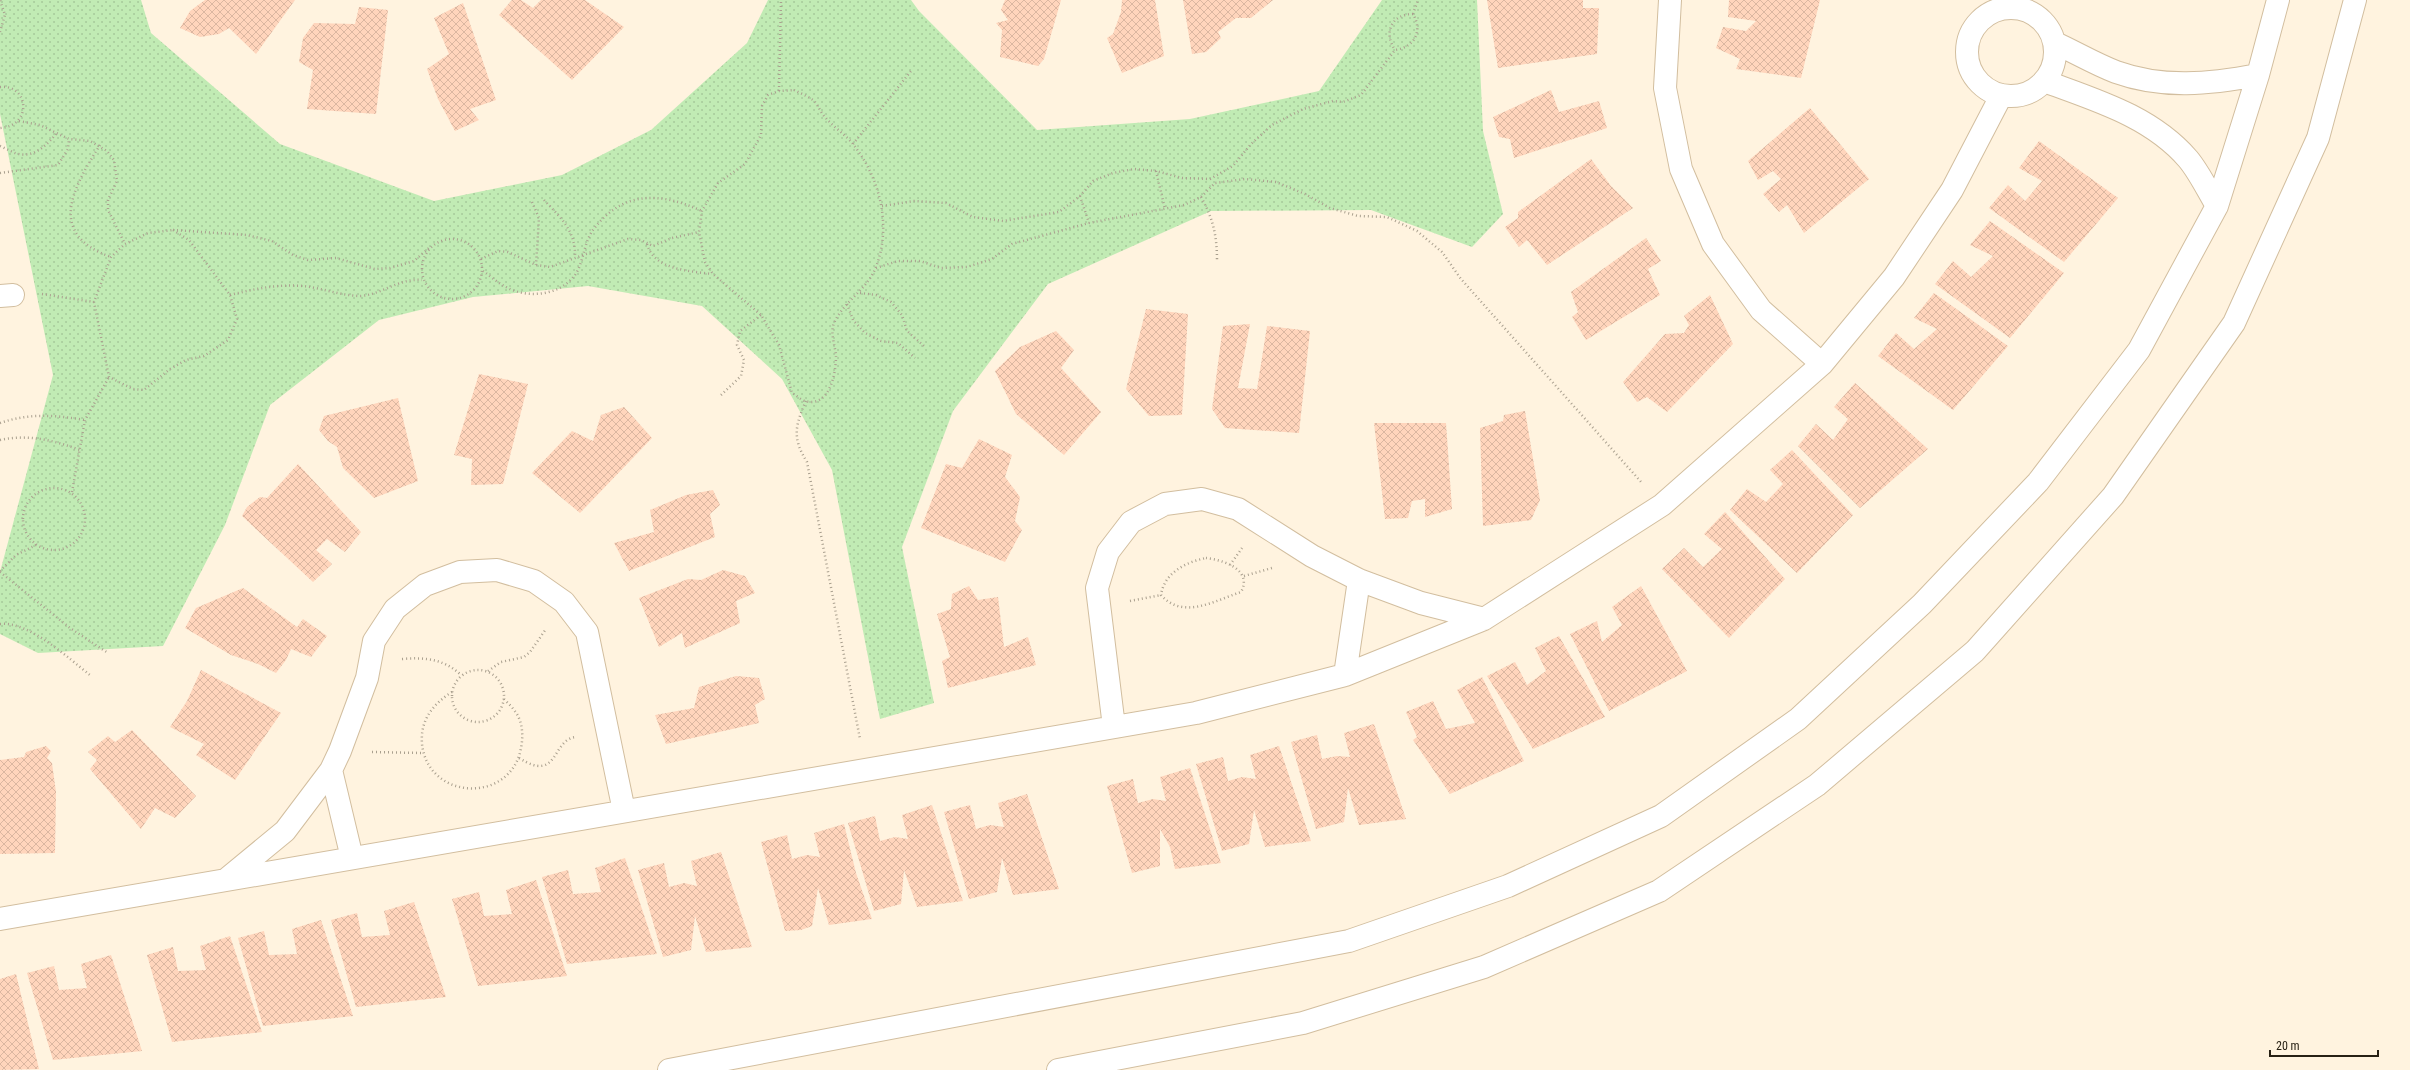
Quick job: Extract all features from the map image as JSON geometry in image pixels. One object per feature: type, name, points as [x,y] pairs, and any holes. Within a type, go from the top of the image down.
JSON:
[{"type":"street","points":[[1670,0],[1665,88],[1681,169],[1713,244],[1761,310],[1822,364]]},
{"type":"street","points":[[670,1070],[1349,940],[1508,886],[1661,816],[1798,719],[1922,604],[2038,482],[2139,350],[2217,206],[2258,75],[2278,0]]},
{"type":"street","points":[[1058,1070],[1303,1023],[1484,967],[1659,891],[1817,785],[1975,651],[2113,496],[2234,323],[2318,138],[2355,0]]},
{"type":"street","points":[[2021,4],[2036,15],[2048,27],[2055,43],[2052,70],[2044,81],[2032,91],[2017,96],[2001,96],[1985,88],[1973,76],[1967,60],[1967,42],[1974,26],[1987,14],[2021,4]]},
{"type":"street","points":[[2055,43],[2117,72],[2162,83],[2208,84],[2258,75]]},
{"type":"street","points":[[2044,81],[2110,106],[2153,127],[2188,159],[2217,206]]},
{"type":"street","points":[[0,919],[1196,713],[1345,675],[1484,619],[1662,505],[1822,364],[1894,277],[1952,190],[2001,96]]},
{"type":"street","points":[[1114,727],[1097,588],[1108,552],[1131,522],[1164,504],[1202,499],[1238,509],[1312,556],[1359,580],[1421,603],[1484,619]]},
{"type":"street","points":[[226,880],[285,831],[331,770],[340,751],[367,678],[374,641],[395,608],[425,585],[460,572],[497,570],[534,581],[564,602],[587,632],[624,811]]},
{"type":"street","points":[[1345,675],[1359,580]]},
{"type":"street","points":[[331,770],[352,858]]},
{"type":"path","points":[[0,0],[5,15],[0,32]]},
{"type":"path","points":[[779,91],[781,0]]},
{"type":"path","points":[[882,206],[914,201],[946,203],[973,217],[1003,221],[1059,212],[1080,196],[1093,181],[1113,173],[1134,169],[1156,171],[1182,178],[1210,179],[1233,166],[1251,144],[1272,125],[1303,109],[1333,101],[1352,100],[1360,95],[1395,50],[1409,46],[1417,35],[1417,21],[1413,14],[1418,0]]},
{"type":"path","points":[[1395,50],[1389,39],[1391,25],[1400,16],[1413,14]]},
{"type":"path","points":[[853,144],[911,71]]},
{"type":"path","points":[[0,87],[6,87],[16,91],[23,100],[24,111],[19,121],[10,128],[0,128]]},
{"type":"path","points":[[794,90],[814,100],[824,117],[853,144],[874,177],[882,206],[883,236],[876,268],[860,293],[847,304],[834,324],[833,342],[836,356],[831,388],[820,399],[806,401],[792,393],[779,345],[761,315],[713,274],[705,262],[699,232],[702,211],[718,183],[745,164],[761,136],[762,106],[768,95],[779,91],[794,90]]},
{"type":"path","points":[[19,121],[40,125],[69,139],[90,141],[100,145],[114,160],[117,181],[109,195],[108,210],[125,244]]},
{"type":"path","points":[[0,146],[15,153],[26,155],[36,152],[56,134]]},
{"type":"path","points":[[0,173],[58,165],[68,149],[69,139]]},
{"type":"path","points":[[100,145],[73,192],[70,206],[70,219],[76,232],[84,243],[97,252],[111,257]]},
{"type":"path","points":[[1156,171],[1165,209]]},
{"type":"path","points":[[876,268],[898,260],[920,260],[942,268],[967,267],[992,259],[1012,244],[1089,223],[1184,205],[1201,197],[1215,183],[1245,179],[1276,182],[1305,194],[1330,208],[1358,216],[1387,217],[1417,231],[1442,252],[1461,279],[1662,505]]},
{"type":"path","points":[[1080,196],[1089,223]]},
{"type":"path","points":[[483,271],[506,287],[520,292],[546,293],[558,290],[568,283],[578,270],[593,231],[610,212],[631,200],[656,197],[680,201],[702,211]]},
{"type":"path","points":[[1201,197],[1212,216],[1217,238],[1217,260]]},
{"type":"path","points":[[544,200],[567,224],[575,245],[574,257]]},
{"type":"path","points":[[532,202],[539,218],[536,265]]},
{"type":"path","points":[[109,377],[133,389],[144,390],[170,369],[186,360],[204,356],[228,340],[236,319],[230,295],[189,240],[172,230]]},
{"type":"path","points":[[72,492],[85,420],[109,377],[94,302],[111,257],[125,244],[148,233],[172,230],[247,235],[272,241],[293,254],[308,260],[336,258],[375,269],[390,268],[414,261],[429,248],[448,238],[468,242],[481,259],[483,271],[475,290],[456,300],[435,296],[422,280],[421,268],[429,248]]},
{"type":"path","points":[[481,259],[498,251],[508,252],[536,265],[550,267],[563,264],[574,257],[628,239],[641,240],[653,246],[672,238],[699,232]]},
{"type":"path","points":[[647,244],[651,255],[661,263],[713,274]]},
{"type":"path","points":[[230,295],[262,286],[303,286],[359,296],[376,293],[401,281],[422,280]]},
{"type":"path","points":[[860,293],[876,295],[891,302],[902,315],[907,331],[924,346]]},
{"type":"path","points":[[6,296],[40,294],[94,302]]},
{"type":"path","points":[[847,304],[853,320],[865,334],[881,341],[898,343],[915,358]]},
{"type":"path","points":[[721,395],[741,376],[744,360],[737,345],[740,331],[761,315]]},
{"type":"path","points":[[806,401],[797,423],[796,437],[799,450],[807,462],[866,770]]},
{"type":"path","points":[[0,423],[15,418],[50,414],[85,420]]},
{"type":"path","points":[[0,440],[14,437],[48,439],[80,450]]},
{"type":"path","points":[[48,487],[60,488],[72,492],[80,501],[85,513],[84,525],[80,536],[71,545],[60,550],[48,550],[36,545],[27,536],[22,525],[23,513],[27,501],[36,492],[48,487]]},
{"type":"path","points":[[36,545],[16,555],[0,572],[58,619],[108,653]]},
{"type":"path","points":[[1206,558],[1219,559],[1230,565],[1244,576],[1245,585],[1240,592],[1191,608],[1179,608],[1168,604],[1161,595],[1162,587],[1167,578],[1194,560],[1206,558]]},
{"type":"path","points":[[488,671],[501,662],[518,660],[530,652],[564,602]]},
{"type":"path","points":[[0,624],[23,628],[42,638],[90,675]]},
{"type":"path","points":[[367,678],[383,666],[402,659],[422,657],[442,661],[461,675]]},
{"type":"path","points":[[474,669],[488,671],[498,678],[503,688],[504,699],[500,709],[493,717],[484,722],[473,722],[463,718],[456,711],[452,702],[452,692],[455,682],[461,675],[474,669]]},
{"type":"path","points":[[452,692],[437,702],[426,717],[422,735],[423,753],[430,767],[440,779],[454,786],[469,789],[485,788],[499,781],[511,771],[519,758],[523,736],[518,716],[504,699]]},
{"type":"path","points":[[519,758],[531,765],[545,765],[557,756],[562,744],[570,738],[607,730]]},
{"type":"path","points":[[340,751],[423,753]]},
{"type":"green space","points":[[0,0],[141,0],[151,33],[280,144],[434,201],[562,175],[651,130],[747,43],[768,0],[911,0],[919,11],[1037,130],[1190,119],[1319,91],[1382,0],[1477,0],[1483,131],[1503,214],[1472,247],[1371,210],[1211,211],[1048,284],[953,411],[902,547],[934,703],[880,719],[832,470],[782,379],[702,306],[588,286],[473,297],[379,320],[270,405],[225,525],[163,646],[38,653],[0,634],[0,572],[53,375],[0,114]]},
{"type":"building","points":[[205,0],[295,0],[256,54],[229,28],[219,34],[200,37],[180,28],[190,11]]},
{"type":"building","points":[[512,0],[521,0],[533,8],[541,0],[585,0],[624,27],[572,80],[499,15]]},
{"type":"building","points":[[1005,0],[1061,0],[1044,59],[1038,66],[1000,57],[1002,30],[996,23],[1008,20],[1001,10]]},
{"type":"building","points":[[1122,0],[1155,0],[1164,56],[1122,73],[1107,38],[1113,34],[1121,12]]},
{"type":"building","points":[[1183,0],[1273,0],[1251,18],[1236,18],[1218,32],[1221,38],[1206,52],[1192,54]]},
{"type":"building","points":[[1487,0],[1583,0],[1583,8],[1599,8],[1597,54],[1498,68]]},
{"type":"building","points":[[1729,0],[1820,0],[1801,78],[1736,69],[1740,59],[1716,48],[1723,27],[1746,31],[1756,21],[1728,17]]},
{"type":"building","points":[[463,3],[496,100],[470,109],[479,120],[455,131],[438,99],[427,69],[449,54],[434,18]]},
{"type":"building","points":[[359,7],[388,10],[376,114],[307,109],[313,70],[299,62],[303,38],[314,23],[355,24]]},
{"type":"building","points":[[1551,90],[1559,112],[1599,101],[1607,128],[1514,158],[1510,139],[1499,137],[1493,117]]},
{"type":"building","points":[[1810,108],[1869,179],[1804,233],[1787,205],[1779,212],[1763,194],[1781,179],[1773,171],[1758,180],[1748,161]]},
{"type":"building","points":[[2039,141],[2118,198],[2064,262],[1989,208],[2008,185],[2025,201],[2042,181],[2019,168]]},
{"type":"building","points":[[1591,159],[1611,186],[1633,208],[1547,265],[1527,240],[1519,247],[1505,227],[1518,218],[1518,212]]},
{"type":"building","points":[[1990,221],[2064,273],[2010,338],[1935,284],[1953,261],[1971,277],[1993,256],[1970,245]]},
{"type":"building","points":[[1646,238],[1661,261],[1648,269],[1660,295],[1586,340],[1572,317],[1578,312],[1571,292]]},
{"type":"building","points":[[1934,293],[2008,346],[1953,410],[1878,356],[1896,333],[1914,349],[1937,329],[1914,318]]},
{"type":"building","points":[[1710,295],[1733,344],[1667,412],[1647,397],[1637,402],[1623,382],[1665,334],[1684,333],[1689,325],[1684,316]]},
{"type":"building","points":[[1146,309],[1188,314],[1182,415],[1149,416],[1126,389]]},
{"type":"building","points":[[1250,324],[1238,388],[1257,389],[1267,326],[1310,331],[1299,433],[1225,428],[1212,409],[1223,326]]},
{"type":"building","points":[[1056,331],[1074,350],[1061,368],[1101,412],[1064,455],[1016,414],[995,371],[1020,347]]},
{"type":"building","points":[[479,374],[528,384],[503,484],[471,485],[472,459],[454,455]]},
{"type":"building","points":[[1855,383],[1928,449],[1860,508],[1798,446],[1816,424],[1833,440],[1848,419],[1834,407]]},
{"type":"building","points":[[398,398],[418,481],[374,498],[343,468],[337,447],[328,441],[319,430],[324,416]]},
{"type":"building","points":[[624,407],[652,438],[580,513],[532,473],[572,431],[593,441],[601,415]]},
{"type":"building","points":[[1525,411],[1540,500],[1531,520],[1483,526],[1480,428],[1503,421],[1504,415]]},
{"type":"building","points":[[1374,423],[1446,423],[1452,509],[1425,517],[1425,499],[1412,501],[1408,518],[1385,519]]},
{"type":"building","points":[[979,439],[1012,455],[1005,477],[1020,497],[1015,521],[1022,530],[1005,562],[921,528],[946,464],[962,468]]},
{"type":"building","points":[[1792,450],[1853,515],[1797,573],[1730,510],[1747,489],[1766,502],[1783,484],[1770,470]]},
{"type":"building","points":[[298,464],[361,532],[345,552],[327,539],[316,550],[332,564],[313,582],[242,516],[247,507],[260,497],[267,498]]},
{"type":"building","points":[[713,490],[720,505],[710,514],[715,537],[629,571],[614,543],[654,532],[650,510],[686,495]]},
{"type":"building","points":[[1725,512],[1785,579],[1729,638],[1662,569],[1684,548],[1703,567],[1722,549],[1704,534]]},
{"type":"building","points":[[723,570],[745,576],[755,593],[736,601],[740,623],[685,648],[682,633],[659,647],[639,598],[688,579],[701,580]]},
{"type":"building","points":[[969,586],[978,600],[998,597],[1004,647],[1028,637],[1036,665],[948,688],[942,661],[950,657],[937,614],[951,609],[952,594]]},
{"type":"building","points":[[1641,586],[1687,671],[1609,711],[1570,634],[1597,621],[1602,642],[1622,625],[1612,607]]},
{"type":"building","points":[[243,588],[297,627],[303,619],[327,636],[311,657],[291,649],[286,660],[276,673],[258,664],[231,655],[185,628],[196,608]]},
{"type":"building","points":[[1559,636],[1605,717],[1533,749],[1487,676],[1515,662],[1527,685],[1546,671],[1535,648]]},
{"type":"building","points":[[201,670],[281,713],[235,780],[196,755],[204,744],[170,727],[187,701]]},
{"type":"building","points":[[736,676],[759,678],[765,699],[755,705],[759,723],[666,744],[655,715],[694,708],[699,687]]},
{"type":"building","points":[[1482,677],[1524,761],[1450,794],[1413,740],[1417,737],[1406,712],[1433,701],[1446,729],[1475,723],[1457,690]]},
{"type":"building","points":[[1374,724],[1406,819],[1359,825],[1348,788],[1344,822],[1316,829],[1291,742],[1317,735],[1322,759],[1337,756],[1350,757],[1344,733]]},
{"type":"building","points":[[132,730],[196,796],[175,818],[155,808],[141,829],[90,769],[97,760],[88,752],[108,736],[115,742]]},
{"type":"building","points":[[46,746],[51,751],[47,758],[52,763],[56,792],[55,853],[0,854],[0,760],[24,757],[26,752]]},
{"type":"building","points":[[1279,746],[1311,841],[1265,847],[1254,810],[1249,844],[1222,851],[1196,764],[1223,757],[1228,781],[1242,777],[1256,779],[1250,755]]},
{"type":"building","points":[[1190,768],[1221,863],[1175,869],[1170,847],[1160,829],[1160,866],[1132,873],[1107,786],[1133,779],[1138,803],[1153,799],[1166,801],[1160,777]]},
{"type":"building","points":[[1027,794],[1059,889],[1013,895],[1002,858],[997,892],[969,899],[944,812],[970,805],[976,829],[990,825],[1004,827],[998,803]]},
{"type":"building","points":[[932,805],[963,901],[917,907],[904,870],[901,904],[874,911],[848,823],[875,816],[880,841],[895,837],[908,839],[902,815]]},
{"type":"building","points":[[844,824],[856,873],[872,919],[829,925],[818,888],[812,926],[801,930],[785,931],[761,842],[787,835],[792,859],[807,855],[820,857],[814,833]]},
{"type":"building","points":[[721,852],[752,947],[706,952],[695,916],[691,950],[663,957],[638,870],[664,863],[669,887],[684,883],[697,886],[691,861]]},
{"type":"building","points":[[625,858],[657,954],[567,964],[542,877],[568,870],[573,894],[601,892],[595,868]]},
{"type":"building","points":[[536,880],[567,976],[478,986],[452,899],[479,892],[484,916],[512,914],[506,890]]},
{"type":"building","points":[[414,902],[446,997],[356,1007],[331,920],[357,913],[362,937],[390,935],[384,911]]},
{"type":"building","points":[[321,920],[353,1016],[263,1026],[238,938],[264,931],[269,955],[297,954],[292,929]]},
{"type":"building","points":[[230,936],[262,1032],[172,1042],[147,955],[173,947],[178,971],[206,970],[200,946]]},
{"type":"building","points":[[111,955],[142,1051],[53,1060],[27,973],[54,966],[59,990],[87,988],[81,964]]},
{"type":"building","points":[[16,974],[39,1069],[0,1070],[0,979]]}]
